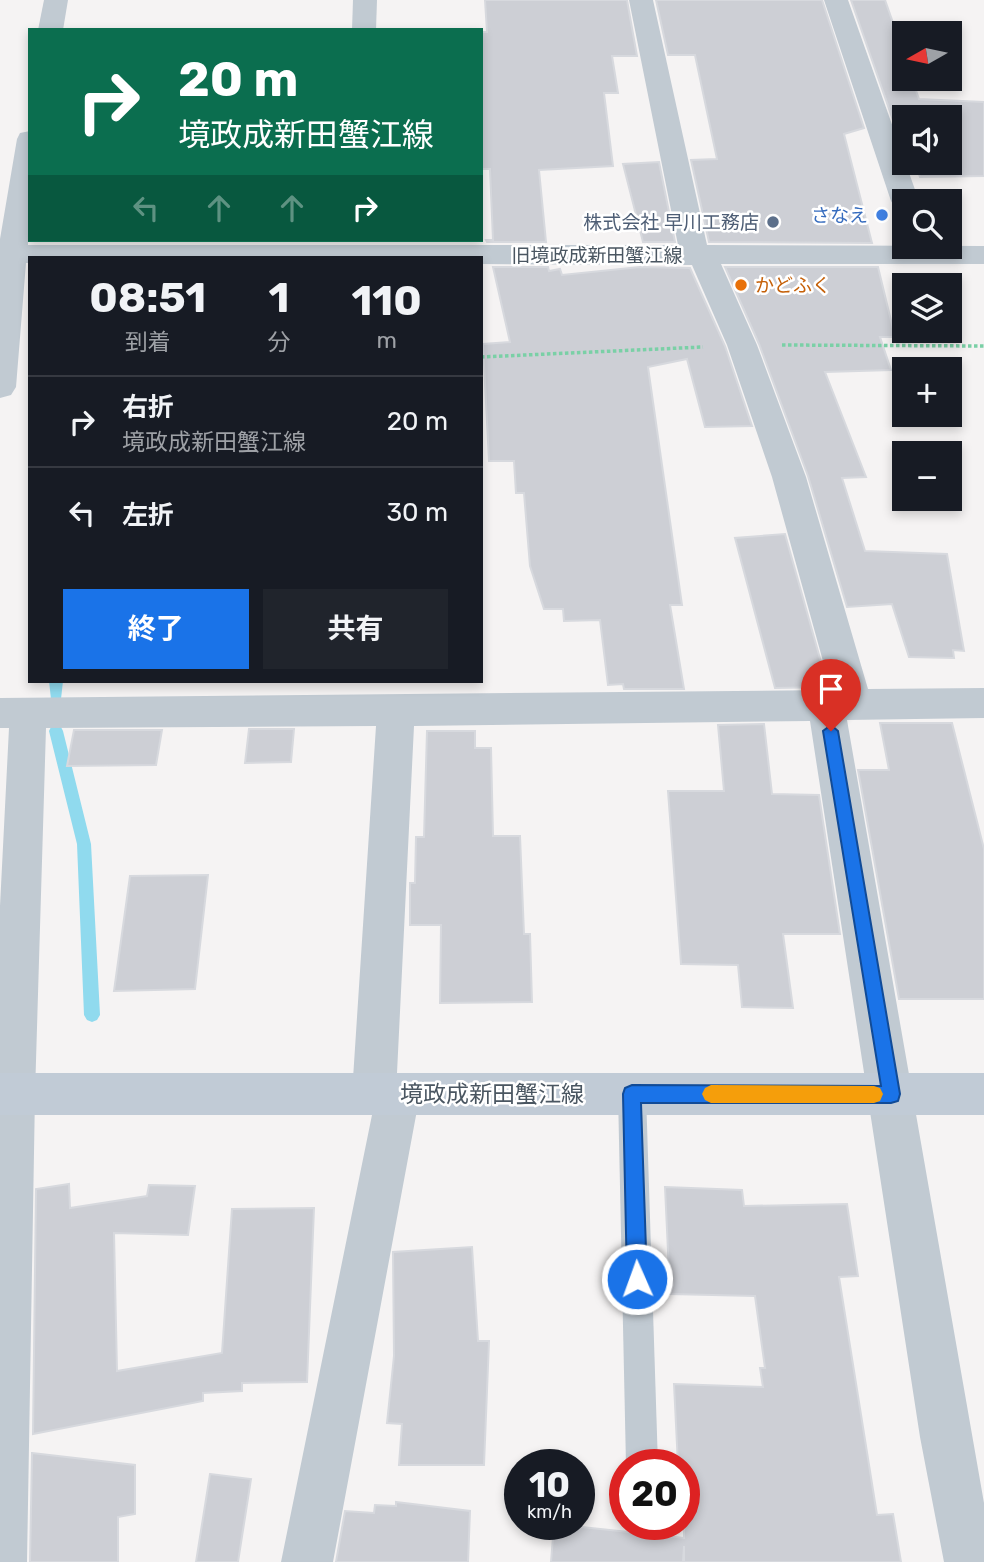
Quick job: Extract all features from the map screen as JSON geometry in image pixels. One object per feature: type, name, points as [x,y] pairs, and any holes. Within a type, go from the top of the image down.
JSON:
[{"type":"main road","name":"境政成新田蟹江線","points":[[6,1094],[984,1094]]},
{"type":"street","points":[[50,28],[56,0]]},
{"type":"street","points":[[364,28],[365,0]]},
{"type":"street","points":[[641,0],[699,256],[742,345],[789,477],[840,705],[891,1094],[945,1437],[970,1562]]},
{"type":"street","points":[[836,0],[901,189]]},
{"type":"street","points":[[0,387],[6,254],[28,149]]},
{"type":"street","name":"旧境政成新田蟹江線","points":[[6,254],[361,247],[699,256],[892,252]]},
{"type":"street","name":"旧境政成新田蟹江線","points":[[962,254],[984,255]]},
{"type":"street","points":[[1,1562],[6,1094],[14,713],[984,703]]},
{"type":"street","points":[[307,1562],[386,1094],[396,711]]},
{"type":"lane","points":[[632,1094],[642,1449]]},
{"type":"building","points":[[485,0],[627,0],[637,56],[612,56],[618,93],[604,93],[613,166],[539,170],[546,242],[486,240],[493,240],[490,169],[483,169],[483,32],[487,32]]},
{"type":"building","points":[[656,0],[822,0],[864,128],[844,134],[872,243],[709,242],[691,160],[717,159],[695,55],[668,55]]},
{"type":"building","points":[[851,0],[885,0],[892,21],[892,91],[916,91],[919,99],[984,102],[984,176],[919,175],[962,175],[962,105],[892,105],[892,117]]},
{"type":"building","points":[[659,162],[675,242],[643,242],[623,164]]},
{"type":"building","points":[[493,267],[548,267],[549,271],[560,269],[562,275],[640,267],[690,268],[725,346],[752,426],[705,427],[687,359],[648,367],[682,605],[670,605],[684,689],[624,689],[623,684],[608,685],[600,620],[564,621],[563,609],[544,609],[530,566],[524,493],[516,493],[514,461],[489,461],[483,344],[510,342]]},
{"type":"building","points":[[725,267],[878,267],[892,325],[892,337],[880,337],[891,370],[825,372],[866,477],[842,478],[865,551],[947,554],[964,651],[953,650],[954,658],[909,657],[892,604],[847,607],[808,476],[759,344]]},
{"type":"building","points":[[785,534],[828,687],[775,688],[735,538]]},
{"type":"building","points":[[880,723],[952,723],[984,849],[984,999],[899,999],[858,770],[889,770]]},
{"type":"building","points":[[764,724],[772,794],[819,795],[840,934],[783,934],[793,1008],[742,1007],[738,965],[681,964],[668,791],[724,791],[718,725]]},
{"type":"building","points":[[249,729],[294,729],[291,762],[245,763]]},
{"type":"building","points":[[74,730],[162,730],[156,765],[67,766]]},
{"type":"building","points":[[427,731],[475,731],[475,748],[491,748],[493,836],[520,836],[524,934],[530,934],[532,1002],[440,1003],[441,925],[410,925],[410,883],[415,883],[416,837],[424,837]]},
{"type":"building","points":[[208,875],[195,989],[114,991],[130,876]]},
{"type":"building","points":[[69,1184],[70,1208],[147,1196],[149,1185],[195,1186],[188,1235],[114,1233],[117,1371],[222,1353],[232,1209],[314,1208],[307,1382],[242,1383],[242,1391],[203,1393],[203,1401],[33,1434],[36,1189]]},
{"type":"building","points":[[665,1187],[742,1190],[744,1206],[847,1204],[858,1276],[839,1277],[877,1515],[893,1514],[901,1562],[684,1562],[684,1546],[683,1562],[551,1562],[553,1540],[595,1540],[595,1528],[609,1530],[609,1540],[700,1540],[700,1449],[677,1449],[674,1384],[763,1387],[760,1368],[765,1368],[755,1296],[670,1294]]},
{"type":"building","points":[[472,1247],[478,1341],[489,1341],[484,1465],[399,1465],[402,1424],[387,1423],[394,1356],[393,1252]]},
{"type":"building","points":[[32,1453],[135,1465],[135,1514],[118,1517],[118,1562],[30,1562]]},
{"type":"building","points":[[210,1474],[251,1479],[238,1562],[196,1562]]},
{"type":"building","points":[[396,1502],[470,1511],[468,1562],[336,1562],[345,1511],[374,1513],[375,1505],[396,1506]]},
{"type":"waterway","points":[[56,683],[56,695]]},
{"type":"waterway","points":[[56,731],[84,844],[92,1015]]},
{"type":"slow traffic","points":[[711,1094],[874,1094]]},
{"type":"place","name":"さなえ","points":[[882,215]]},
{"type":"place","name":"株式会社 早川工務店","points":[[773,222]]},
{"type":"place","name":"かどふく","points":[[741,285]]},
{"type":"route","points":[[637,1279],[632,1094],[891,1094],[831,731]]}]
